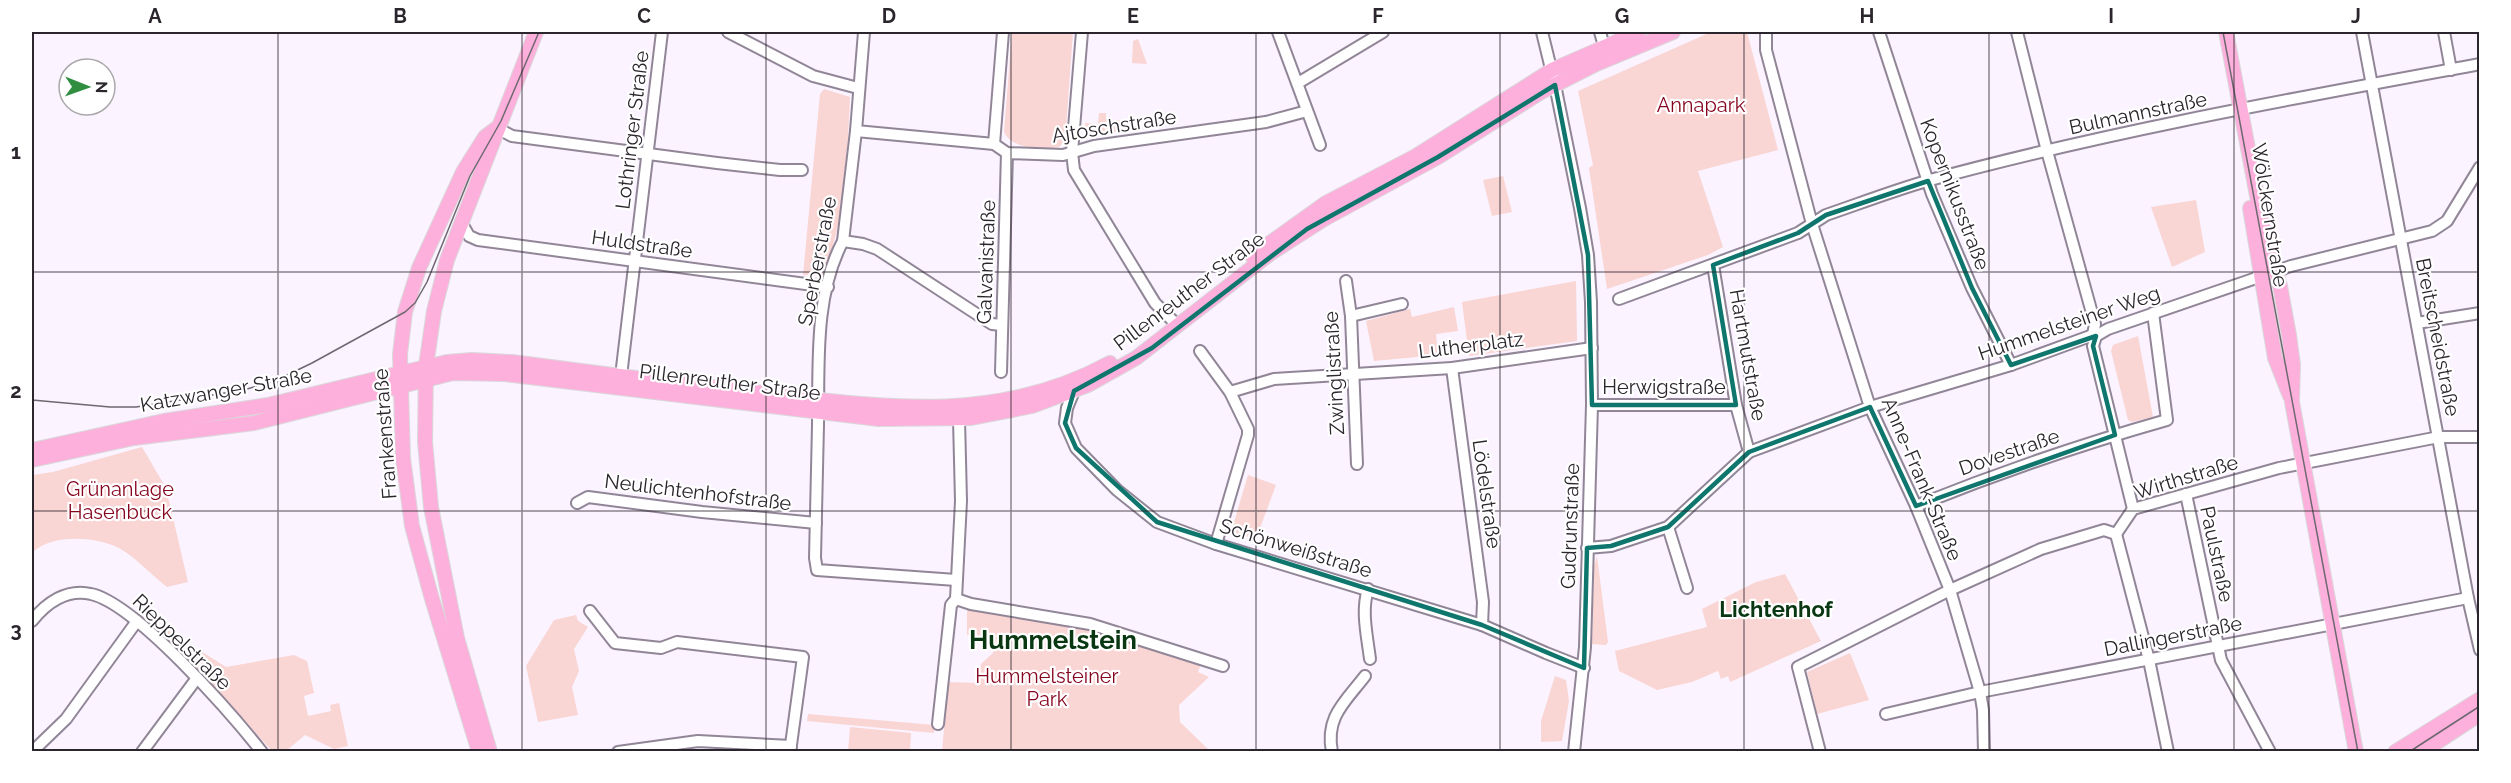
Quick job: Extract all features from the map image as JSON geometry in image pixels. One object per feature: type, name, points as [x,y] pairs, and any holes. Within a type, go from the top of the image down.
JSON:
[{"type":"main road","name":"Frankenstraße","points":[[490,752],[457,638],[434,529],[426,461],[426,373],[436,299],[460,222],[495,142],[497,128],[536,32]]},
{"type":"main road","name":"Pillenreuther Straße","points":[[426,373],[491,373],[818,406],[970,407],[1013,400],[1057,387],[1102,368],[1134,349],[1173,321],[1300,220],[1340,195],[1416,156],[1552,70],[1639,32]]},
{"type":"main road","name":"Pillenreuther Straße","points":[[426,373],[455,361],[486,360],[621,376],[898,420],[959,419],[1009,412],[1074,391],[1114,372],[1152,348],[1254,266],[1307,229],[1438,157],[1555,85],[1596,64],[1672,32]]},
{"type":"main road","name":"Wölckernstraße","points":[[2217,32],[2236,110],[2268,273],[2264,299],[2275,358],[2292,402],[2356,752]]},
{"type":"main road","name":"Wölckernstraße","points":[[2226,32],[2236,110]]},
{"type":"main road","name":"Frankenstraße","points":[[479,752],[429,590],[412,526],[403,458],[400,381],[404,320],[419,268],[464,172],[485,137],[497,128]]},
{"type":"main road","name":"Wölckernstraße","points":[[2268,273],[2281,291],[2293,354],[2292,402]]},
{"type":"main road","name":"Katzwanger Straße","points":[[32,460],[125,439],[254,423],[426,373]]},
{"type":"main road","name":"Katzwanger Straße","points":[[32,450],[158,422],[258,407],[400,381]]},
{"type":"main road","points":[[2395,752],[2480,699]]},
{"type":"main road","points":[[2422,752],[2480,714]]},
{"type":"street","name":"Lothringer Straße","points":[[621,376],[662,32]]},
{"type":"street","points":[[728,32],[813,76],[858,88]]},
{"type":"street","name":"Sperberstraße","points":[[864,32],[856,132],[843,241],[836,255],[824,304],[818,406],[817,570],[956,580]]},
{"type":"street","points":[[994,144],[1003,32]]},
{"type":"street","points":[[1082,32],[1072,152],[1074,170],[1155,303],[1173,321]]},
{"type":"street","points":[[1278,32],[1320,145]]},
{"type":"street","points":[[1298,84],[1383,32]]},
{"type":"street","name":"Gudrunstraße","points":[[1542,32],[1552,70],[1584,229],[1591,302],[1592,405],[1584,668],[1574,752]]},
{"type":"street","points":[[1600,32],[1604,46]]},
{"type":"street","name":"Anne-Frank-Straße","points":[[1766,32],[1766,50],[1812,224],[1870,407],[1916,506],[1950,591],[1980,692],[1984,752]]},
{"type":"street","name":"Kopernikusstraße","points":[[1879,32],[1928,181],[1972,288],[2011,365]]},
{"type":"street","points":[[2017,32],[2095,324],[2093,346],[2133,509]]},
{"type":"street","name":"Breitscheidstraße","points":[[2362,32],[2468,598],[2480,650]]},
{"type":"street","points":[[2444,32],[2451,70]]},
{"type":"street","name":"Bulmannstraße","points":[[1619,299],[1798,232],[1826,215],[1928,181],[2047,151],[2236,110],[2480,64]]},
{"type":"street","name":"Ajtoschstraße","points":[[1007,153],[1063,155],[1094,146],[1266,122],[1306,111]]},
{"type":"street","points":[[497,128],[512,136],[780,170],[801,170]]},
{"type":"street","points":[[856,132],[994,144],[1007,153]]},
{"type":"street","name":"Galvanistraße","points":[[1001,372],[1007,153]]},
{"type":"street","name":"Hummelsteiner Weg","points":[[1587,548],[1611,546],[1668,527],[1749,452],[1870,407],[2011,365],[2268,273],[2432,231],[2446,221],[2480,167]]},
{"type":"street","name":"Huldstraße","points":[[460,222],[466,233],[475,239],[828,287]]},
{"type":"street","points":[[843,241],[877,249],[992,324],[1002,325]]},
{"type":"street","name":"Hartmutstraße","points":[[1713,265],[1736,405],[1749,452]]},
{"type":"street","name":"Zwinglistraße","points":[[1346,281],[1351,316],[1357,464]]},
{"type":"street","points":[[1351,316],[1402,304]]},
{"type":"street","name":"Dovestraße","points":[[1916,506],[1984,479],[2167,420],[2152,313]]},
{"type":"street","points":[[2417,323],[2480,313]]},
{"type":"street","name":"Lutherplatz","points":[[1230,392],[1274,379],[1452,368],[1592,348]]},
{"type":"street","points":[[1200,351],[1230,392],[1247,423],[1248,435],[1216,544]]},
{"type":"street","name":"Lödelstraße","points":[[1452,368],[1483,602],[1482,625]]},
{"type":"street","name":"Schönweißstraße","points":[[1074,391],[1067,408],[1065,423],[1076,448],[1117,490],[1157,522],[1216,544],[1482,625],[1584,668]]},
{"type":"street","name":"Herwigstraße","points":[[1592,405],[1736,405]]},
{"type":"street","points":[[938,724],[951,605],[956,599],[961,501],[959,419]]},
{"type":"street","name":"Wirthstraße","points":[[2116,534],[2133,509],[2278,468],[2439,437],[2480,437]]},
{"type":"street","name":"Paulstraße","points":[[2187,494],[2221,660],[2270,752]]},
{"type":"street","name":"Neulichtenhofstraße","points":[[577,503],[588,497],[702,512],[816,523]]},
{"type":"street","points":[[1668,527],[1687,588]]},
{"type":"street","points":[[1820,752],[1797,667],[1950,591],[2041,549],[2104,530],[2116,534],[2149,660],[2168,752]]},
{"type":"street","points":[[1368,589],[1364,601],[1364,612],[1370,659]]},
{"type":"street","name":"Rieppelstraße","points":[[32,621],[42,607],[73,593],[88,593],[115,603],[197,678],[258,750]]},
{"type":"street","name":"Dallingerstraße","points":[[1886,714],[1980,692],[2468,598]]},
{"type":"street","points":[[956,599],[971,604],[1090,624],[1223,666]]},
{"type":"street","points":[[590,611],[615,644],[661,648],[677,642],[803,657],[791,748],[698,741],[618,752]]},
{"type":"street","points":[[37,747],[66,719],[137,621]]},
{"type":"street","points":[[1332,752],[1330,725],[1365,676]]},
{"type":"street","points":[[142,752],[197,678]]},
{"type":"highlighted area","points":[[1555,85],[1588,255],[1592,405],[1736,405],[1713,265],[1798,233],[1826,215],[1928,181],[1972,288],[2011,365],[2096,336],[2093,346],[2115,435],[1916,506],[1870,407],[1749,452],[1668,527],[1611,546],[1587,548],[1584,668],[1482,625],[1157,522],[1076,448],[1065,423],[1074,391],[1152,348],[1307,229],[1438,157]]},
{"type":"green space","points":[[1012,32],[1073,32],[1065,141],[1059,147],[1036,148],[1020,145],[1008,138],[1004,132]]},
{"type":"green space","name":"Annapark","points":[[1711,32],[1747,32],[1778,150],[1698,171],[1723,247],[1708,255],[1607,289],[1589,168],[1593,165],[1578,91]]},
{"type":"green space","points":[[1138,39],[1147,64],[1132,63],[1133,41]]},
{"type":"green space","points":[[824,89],[850,97],[839,222],[826,273],[821,276],[803,275],[820,94]]},
{"type":"green space","points":[[1099,113],[1106,113],[1106,119],[1125,121],[1124,131],[1086,135],[1085,123],[1098,124]]},
{"type":"green space","points":[[1503,176],[1512,212],[1492,216],[1483,180]]},
{"type":"green space","points":[[2196,200],[2205,252],[2172,267],[2151,207]]},
{"type":"green space","points":[[1576,281],[1577,341],[1469,356],[1462,302]]},
{"type":"green space","points":[[1454,307],[1458,331],[1436,334],[1438,355],[1374,361],[1366,321],[1410,309],[1412,317]]},
{"type":"green space","points":[[2138,336],[2153,417],[2132,422],[2128,420],[2111,351],[2113,345]]},
{"type":"green space","name":"Grünanlage Hasenbuck","points":[[142,447],[166,488],[188,582],[167,587],[124,551],[103,542],[64,540],[52,542],[32,553],[32,475],[53,472]]},
{"type":"green space","points":[[1248,475],[1276,485],[1256,539],[1231,532]]},
{"type":"green space","points":[[1597,556],[1608,642],[1606,645],[1592,644],[1594,566]]},
{"type":"green space","points":[[1785,574],[1821,641],[1730,682],[1728,676],[1721,679],[1718,671],[1692,682],[1657,690],[1619,671],[1615,651],[1707,627],[1702,609],[1756,582]]},
{"type":"green space","name":"Hummelsteiner Park","points":[[967,608],[1067,624],[1201,664],[1198,672],[1209,677],[1179,705],[1180,722],[1210,751],[942,752],[948,682],[977,683],[981,664],[993,653],[995,642],[967,635]]},
{"type":"green space","points":[[576,615],[578,621],[588,627],[574,649],[579,671],[572,687],[578,715],[538,722],[526,666],[554,620]]},
{"type":"green space","points":[[158,624],[226,667],[294,655],[307,661],[314,693],[304,696],[308,716],[331,711],[330,705],[339,703],[348,746],[334,749],[305,735],[286,751],[272,751]]},
{"type":"green space","points":[[1850,653],[1869,700],[1817,714],[1807,672]]},
{"type":"green space","points":[[1555,676],[1566,680],[1569,701],[1562,741],[1541,742],[1541,721]]},
{"type":"green space","points":[[808,714],[934,725],[934,733],[807,721]]},
{"type":"green space","points":[[850,727],[911,733],[910,751],[848,751]]},
{"type":"tram line","points":[[32,400],[136,407],[244,390],[279,379],[405,312],[415,303],[427,282],[470,176],[501,121],[539,32]]},
{"type":"tram line","points":[[2223,32],[2358,752]]},
{"type":"tram line","points":[[2409,752],[2480,706]]},
{"type":"district","name":"Lichtenhof","points":[[1776,609]]},
{"type":"district","name":"Hummelstein","points":[[1053,640]]}]
